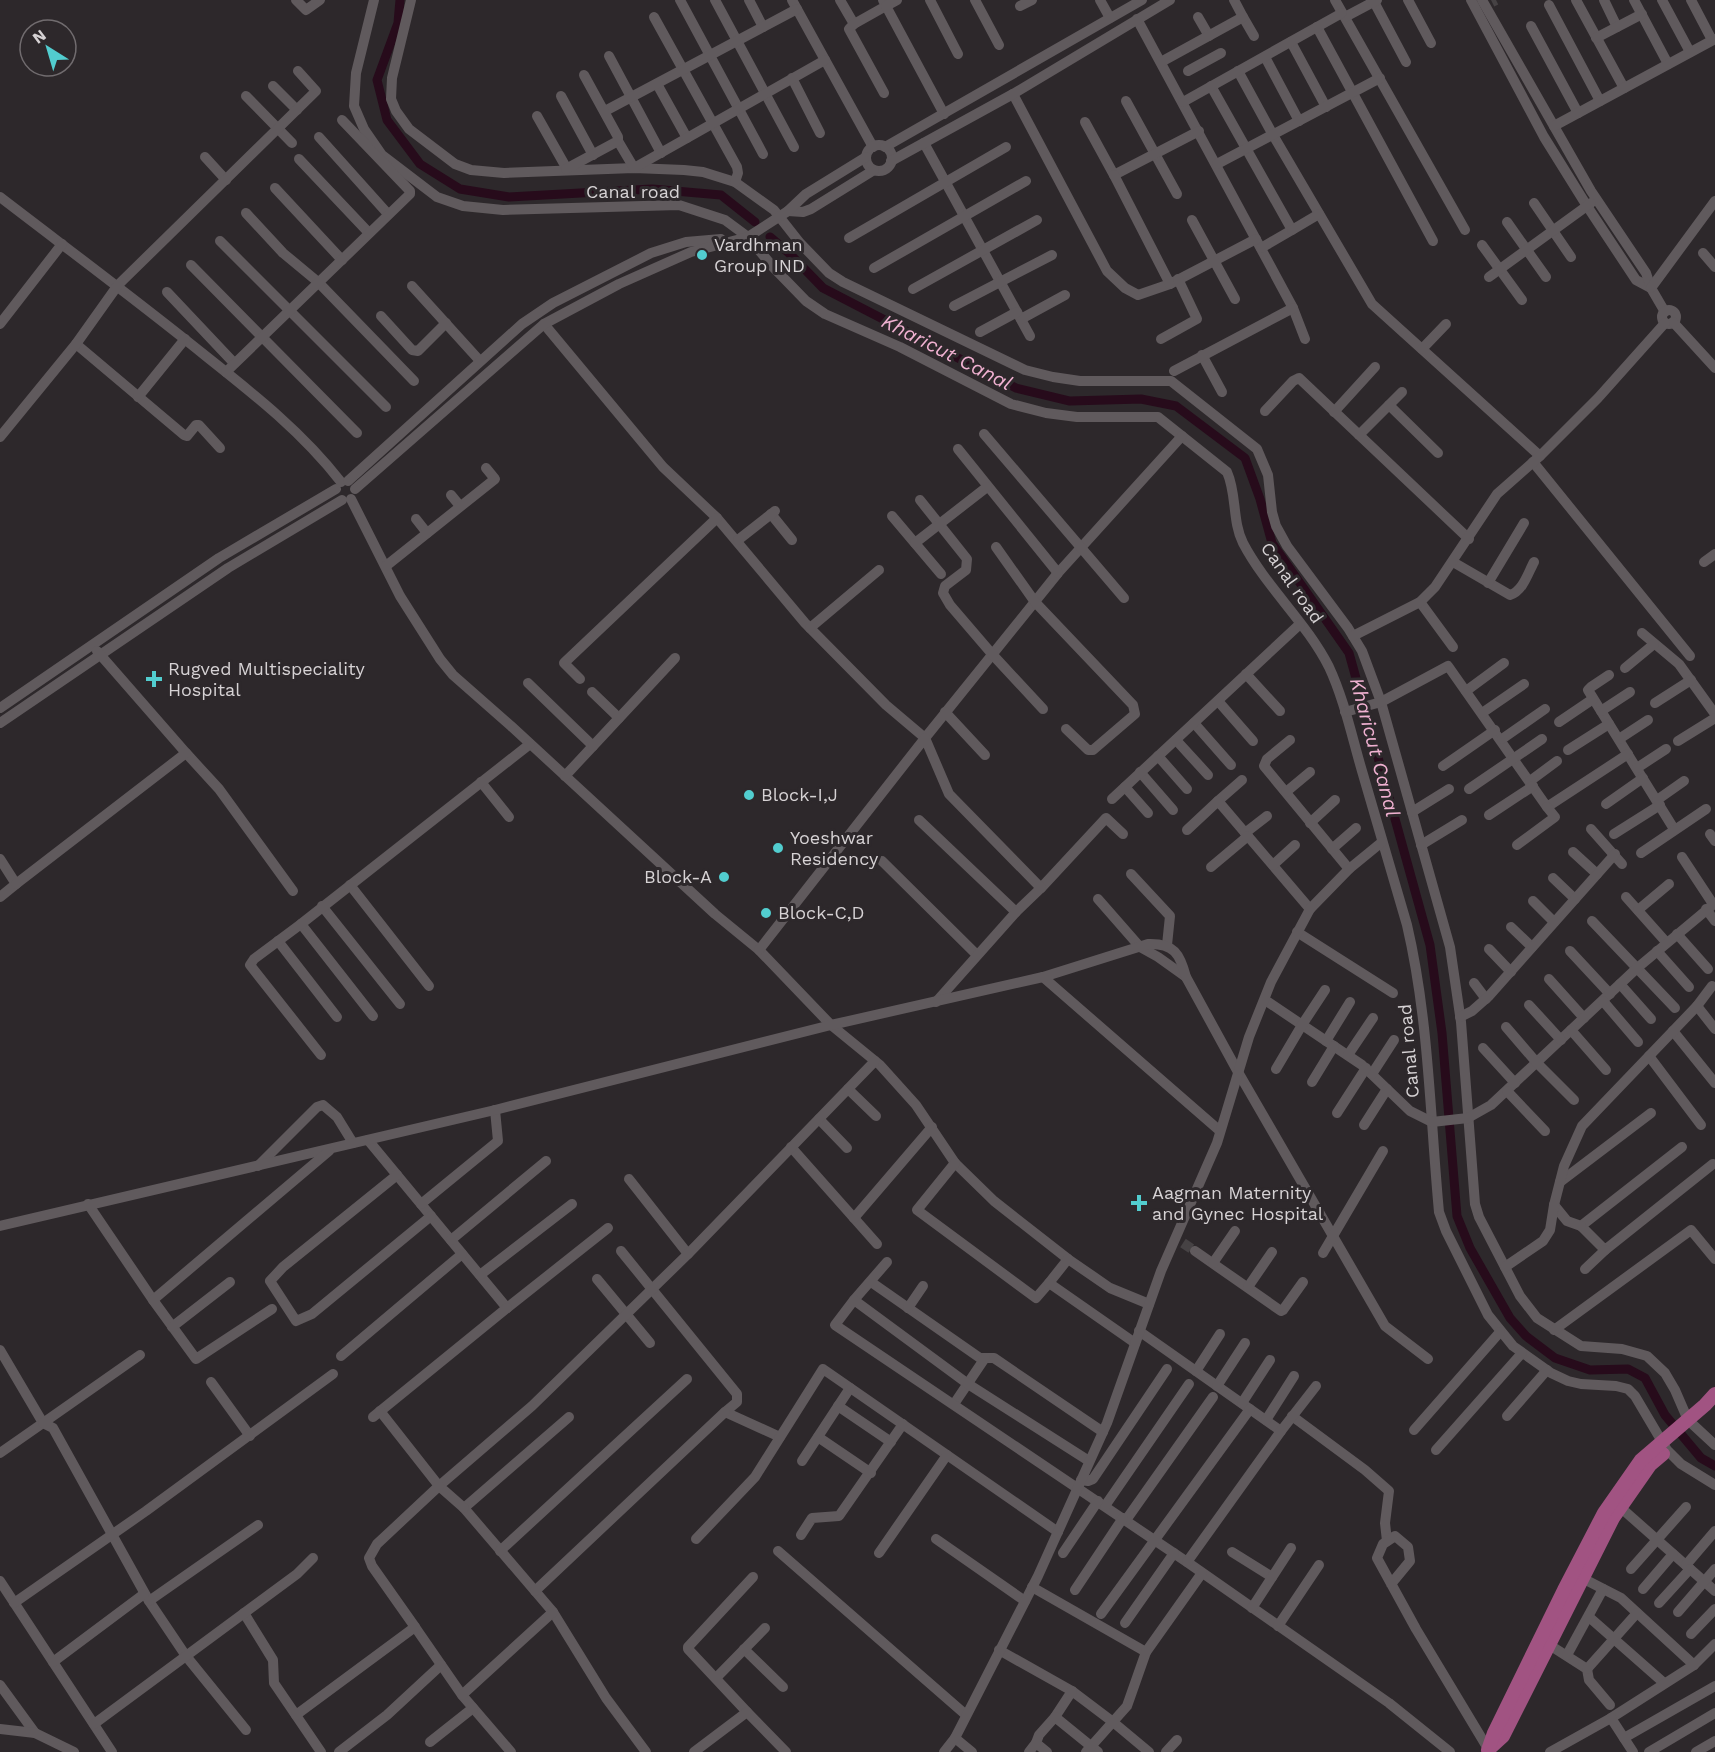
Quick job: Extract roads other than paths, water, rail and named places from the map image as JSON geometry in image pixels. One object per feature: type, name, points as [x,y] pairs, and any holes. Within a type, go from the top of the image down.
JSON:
[{"type":"main road","points":[[1692,1425],[1715,1394]]},
{"type":"main road","points":[[1488,1751],[1494,1732],[1604,1513],[1641,1460],[1667,1444],[1715,1408]]},
{"type":"main road","points":[[1488,1751],[1503,1736],[1620,1507],[1667,1444]]},
{"type":"street","points":[[296,0],[306,10],[320,0]]},
{"type":"street","name":"Canal road","points":[[374,0],[356,73],[354,106],[364,129],[382,155],[437,197],[463,206],[503,210],[679,205],[725,220],[748,237],[772,267],[806,301],[825,314],[900,347],[1011,404],[1046,413],[1077,417],[1158,417],[1227,472],[1233,484],[1236,519],[1242,541],[1257,566],[1329,667],[1348,710],[1414,954],[1425,1026],[1439,1212],[1446,1231],[1488,1315],[1512,1346],[1547,1370],[1568,1381],[1628,1389],[1681,1464],[1715,1485]]},
{"type":"street","points":[[411,0],[392,78],[391,99],[396,111],[409,129],[454,164],[471,170],[504,173],[634,168],[703,172],[735,182],[774,210],[829,273],[843,282],[1025,370],[1053,378],[1080,381],[1171,381],[1257,449],[1268,475],[1276,526],[1287,546],[1362,651],[1412,812],[1447,936],[1460,1017],[1475,1204],[1505,1268],[1530,1311],[1554,1330],[1581,1346],[1622,1349],[1647,1356],[1665,1373],[1692,1425],[1715,1445]]},
{"type":"street","points":[[680,0],[763,154]]},
{"type":"street","points":[[715,0],[794,147]]},
{"type":"street","points":[[749,0],[764,27]]},
{"type":"street","points":[[840,0],[854,24]]},
{"type":"street","points":[[884,93],[849,29],[885,3],[897,0]]},
{"type":"street","points":[[930,0],[958,54]]},
{"type":"street","points":[[975,0],[999,45]]},
{"type":"street","points":[[1020,6],[1032,0]]},
{"type":"street","points":[[1100,0],[1110,18]]},
{"type":"street","points":[[873,147],[885,147],[1142,0]]},
{"type":"street","points":[[866,157],[868,165],[874,170],[887,168],[891,161],[1012,94],[1170,0]]},
{"type":"street","points":[[1234,0],[1254,36]]},
{"type":"street","points":[[1335,0],[1465,230]]},
{"type":"street","points":[[1408,0],[1431,44]]},
{"type":"street","points":[[1472,0],[1485,5],[1597,199],[1646,273],[1651,288],[1668,319],[1714,364]]},
{"type":"street","points":[[1576,0],[1624,88]]},
{"type":"street","points":[[1604,0],[1617,27]]},
{"type":"street","points":[[1634,0],[1668,64]]},
{"type":"street","points":[[1662,0],[1690,52]]},
{"type":"street","points":[[1554,126],[1714,39],[1691,0]]},
{"type":"street","points":[[1183,102],[1317,27],[1375,1],[1406,62]]},
{"type":"street","points":[[885,3],[944,114]]},
{"type":"street","points":[[605,111],[764,27],[795,4],[873,147]]},
{"type":"street","points":[[1485,5],[1544,137],[1636,280],[1651,288]]},
{"type":"street","points":[[1549,5],[1600,101]]},
{"type":"street","points":[[1596,38],[1642,14]]},
{"type":"street","points":[[654,17],[736,167],[738,173],[735,182]]},
{"type":"street","points":[[1198,17],[1208,60]]},
{"type":"street","points":[[1161,62],[1244,17]]},
{"type":"street","points":[[1137,19],[1293,308],[1305,339]]},
{"type":"street","points":[[1531,26],[1578,113]]},
{"type":"street","points":[[1317,27],[1433,241]]},
{"type":"street","points":[[1291,42],[1326,107]]},
{"type":"street","points":[[1188,71],[1221,53]]},
{"type":"street","points":[[609,56],[661,153]]},
{"type":"street","points":[[1265,57],[1299,121]]},
{"type":"street","points":[[634,168],[825,60]]},
{"type":"street","points":[[0,437],[76,344],[117,285],[316,91],[298,70]]},
{"type":"street","points":[[1238,71],[1372,304],[1536,459],[1690,656]]},
{"type":"street","points":[[584,75],[634,168]]},
{"type":"street","points":[[792,78],[820,133]]},
{"type":"street","points":[[1217,164],[1380,78]]},
{"type":"street","points":[[657,84],[687,138]]},
{"type":"street","points":[[273,86],[297,110]]},
{"type":"street","points":[[1211,86],[1292,230]]},
{"type":"street","points":[[1012,94],[1107,271],[1125,288],[1138,295],[1174,281],[1214,260],[1292,230],[1319,214]]},
{"type":"street","points":[[246,96],[292,143]]},
{"type":"street","points":[[561,96],[593,155]]},
{"type":"street","points":[[1126,101],[1177,194]]},
{"type":"street","points":[[537,116],[564,170]]},
{"type":"street","points":[[230,367],[410,194],[410,191],[342,120]]},
{"type":"street","points":[[1085,122],[1197,320],[1161,339]]},
{"type":"street","points":[[1114,175],[1199,131]]},
{"type":"street","points":[[319,137],[388,214]]},
{"type":"street","points":[[564,170],[618,141]]},
{"type":"street","points":[[924,142],[1030,336]]},
{"type":"street","points":[[0,723],[345,490],[544,324],[619,284],[691,252],[748,237],[788,211],[806,194],[866,157],[873,147]]},
{"type":"street","points":[[885,147],[890,153],[891,161]]},
{"type":"street","points":[[849,238],[1006,147]]},
{"type":"street","points":[[205,157],[226,180]]},
{"type":"street","points":[[299,159],[369,233]]},
{"type":"street","points":[[788,211],[803,212],[811,209],[874,170]]},
{"type":"street","points":[[874,268],[1026,181]]},
{"type":"street","points":[[275,188],[342,260]]},
{"type":"street","points":[[0,197],[185,339],[230,367]]},
{"type":"street","points":[[1489,277],[1597,199]]},
{"type":"street","points":[[1651,288],[1715,201]]},
{"type":"street","points":[[1534,203],[1571,257]]},
{"type":"street","points":[[246,213],[283,253],[318,282],[414,381]]},
{"type":"street","points":[[913,289],[1037,220]]},
{"type":"street","points":[[1192,220],[1235,299]]},
{"type":"street","points":[[1507,222],[1546,278]]},
{"type":"street","points":[[0,708],[219,558],[345,490],[480,361],[522,324],[553,303],[651,253],[686,242],[748,237]]},
{"type":"street","points":[[220,241],[386,407]]},
{"type":"street","points":[[0,324],[62,244]]},
{"type":"street","points":[[1482,245],[1521,300]]},
{"type":"street","points":[[1703,253],[1715,267]]},
{"type":"street","points":[[954,306],[1052,255]]},
{"type":"street","points":[[191,265],[357,433]]},
{"type":"street","points":[[412,286],[480,361]]},
{"type":"street","points":[[167,292],[230,367],[323,459],[345,490],[406,604],[440,660],[453,675],[715,914],[759,950],[831,1024],[875,1061],[916,1105],[955,1163],[994,1201],[1068,1259],[1110,1288],[1149,1304]]},
{"type":"street","points":[[980,332],[1065,295]]},
{"type":"street","points":[[1174,371],[1293,308]]},
{"type":"street","points":[[381,316],[412,350],[418,351],[446,323]]},
{"type":"street","points":[[1353,636],[1420,602],[1435,587],[1497,494],[1598,398],[1668,319]]},
{"type":"street","points":[[544,324],[663,467],[738,540],[810,628],[886,705],[925,738],[949,794],[1041,888]]},
{"type":"street","points":[[1422,349],[1446,324]]},
{"type":"street","points":[[138,397],[185,339]]},
{"type":"street","points":[[76,344],[184,435],[187,436],[199,424],[220,447]]},
{"type":"street","points":[[1202,356],[1222,392]]},
{"type":"street","points":[[1334,412],[1375,367]]},
{"type":"street","points":[[1265,411],[1293,381],[1299,378],[1469,539]]},
{"type":"street","points":[[1359,435],[1402,392]]},
{"type":"street","points":[[1389,405],[1438,453]]},
{"type":"street","points":[[984,434],[1124,598]]},
{"type":"street","points":[[759,950],[945,712],[1058,573],[1182,436]]},
{"type":"street","points":[[958,449],[1058,573]]},
{"type":"street","points":[[386,566],[495,479],[486,468]]},
{"type":"street","points":[[915,543],[987,487]]},
{"type":"street","points":[[451,495],[460,506]]},
{"type":"street","points":[[920,500],[967,559],[966,570],[945,586],[943,593],[950,605],[1043,709]]},
{"type":"street","points":[[738,540],[773,512],[792,540]]},
{"type":"street","points":[[892,516],[940,574]]},
{"type":"street","points":[[580,678],[564,663],[717,518]]},
{"type":"street","points":[[416,519],[427,533]]},
{"type":"street","points":[[1488,583],[1524,523]]},
{"type":"street","points":[[996,547],[1035,602],[1133,705],[1135,714],[1093,750],[1088,750],[1066,729]]},
{"type":"street","points":[[1704,562],[1715,554]]},
{"type":"street","points":[[1453,562],[1510,595],[1515,594],[1521,588],[1534,562]]},
{"type":"street","points":[[810,628],[879,570]]},
{"type":"street","points":[[1420,602],[1453,647]]},
{"type":"street","points":[[1112,799],[1300,624]]},
{"type":"street","points":[[1642,633],[1679,664],[1715,713],[1678,741]]},
{"type":"street","points":[[1624,668],[1654,644]]},
{"type":"street","points":[[93,645],[219,789],[292,891]]},
{"type":"street","points":[[565,776],[675,658]]},
{"type":"street","points":[[1466,691],[1504,663]]},
{"type":"street","points":[[1348,710],[1378,702],[1448,666],[1554,817],[1517,845]]},
{"type":"street","points":[[1246,674],[1280,711]]},
{"type":"street","points":[[1609,675],[1588,690],[1674,829]]},
{"type":"street","points":[[1655,703],[1691,680]]},
{"type":"street","points":[[528,683],[593,746]]},
{"type":"street","points":[[1482,713],[1524,684]]},
{"type":"street","points":[[592,692],[619,718]]},
{"type":"street","points":[[1600,711],[1630,692]]},
{"type":"street","points":[[1559,722],[1593,699]]},
{"type":"street","points":[[1218,701],[1253,741]]},
{"type":"street","points":[[1443,766],[1545,709]]},
{"type":"street","points":[[945,712],[985,755]]},
{"type":"street","points":[[1618,739],[1648,720]]},
{"type":"street","points":[[1194,723],[1231,765]]},
{"type":"street","points":[[1568,750],[1609,724]]},
{"type":"street","points":[[1469,789],[1542,739]]},
{"type":"street","points":[[1176,740],[1208,776]]},
{"type":"street","points":[[1290,740],[1267,759],[1264,766],[1349,869]]},
{"type":"street","points":[[321,1055],[250,965],[254,958],[301,924],[530,744]]},
{"type":"street","points":[[1636,768],[1666,748]]},
{"type":"street","points":[[0,897],[186,753]]},
{"type":"street","points":[[1547,807],[1628,754]]},
{"type":"street","points":[[1158,756],[1187,789]]},
{"type":"street","points":[[1489,815],[1532,783],[1557,760]]},
{"type":"street","points":[[1140,772],[1173,810]]},
{"type":"street","points":[[1286,792],[1310,772]]},
{"type":"street","points":[[1606,804],[1643,778]]},
{"type":"street","points":[[1187,830],[1242,780]]},
{"type":"street","points":[[1614,834],[1658,803],[1684,781]]},
{"type":"street","points":[[481,782],[509,817]]},
{"type":"street","points":[[1125,787],[1148,813]]},
{"type":"street","points":[[1412,812],[1449,789]]},
{"type":"street","points":[[1311,823],[1335,800]]},
{"type":"street","points":[[1218,801],[1310,909]]},
{"type":"street","points":[[1641,853],[1706,809]]},
{"type":"street","points":[[1211,867],[1267,816]]},
{"type":"street","points":[[935,1002],[1016,912],[1106,818],[1123,834]]},
{"type":"street","points":[[1421,845],[1462,819]]},
{"type":"street","points":[[919,820],[1016,912]]},
{"type":"street","points":[[1332,849],[1356,828]]},
{"type":"street","points":[[1591,828],[1622,864]]},
{"type":"street","points":[[944,1752],[955,1738],[1032,1587],[1103,1432],[1149,1304],[1179,1241],[1220,1131],[1249,1036],[1271,982],[1310,909],[1349,869],[1382,842]]},
{"type":"street","points":[[1273,865],[1295,845]]},
{"type":"street","points":[[1573,852],[1597,874]]},
{"type":"street","points":[[1460,1017],[1472,1011],[1486,999],[1615,854]]},
{"type":"street","points":[[1682,857],[1711,905],[1715,921]]},
{"type":"street","points":[[0,859],[16,884]]},
{"type":"street","points":[[882,861],[977,955]]},
{"type":"street","points":[[1131,874],[1170,916],[1167,945]]},
{"type":"street","points":[[1553,878],[1575,898]]},
{"type":"street","points":[[1638,910],[1669,884]]},
{"type":"street","points":[[350,885],[429,986]]},
{"type":"street","points":[[1626,897],[1666,942]]},
{"type":"street","points":[[1098,898],[1140,947],[1186,977]]},
{"type":"street","points":[[1533,901],[1554,922]]},
{"type":"street","points":[[1265,1000],[1369,1071],[1410,1111],[1434,1122],[1468,1118],[1491,1105],[1636,969],[1711,905]]},
{"type":"street","points":[[322,906],[400,1004]]},
{"type":"street","points":[[1592,921],[1675,1008]]},
{"type":"street","points":[[301,924],[373,1016]]},
{"type":"street","points":[[1511,927],[1532,947]]},
{"type":"street","points":[[1297,932],[1393,993]]},
{"type":"street","points":[[1677,934],[1708,969]]},
{"type":"street","points":[[278,941],[337,1017]]},
{"type":"street","points":[[0,1226],[495,1110],[831,1024],[1043,977],[1148,944],[1167,945],[1177,953],[1186,977],[1238,1072],[1384,1326],[1428,1359]]},
{"type":"street","points":[[1489,949],[1511,972]]},
{"type":"street","points":[[1570,951],[1638,1042]]},
{"type":"street","points":[[1657,951],[1689,987]]},
{"type":"street","points":[[1043,977],[1220,1131]]},
{"type":"street","points":[[1549,979],[1584,1018]]},
{"type":"street","points":[[1474,983],[1486,999]]},
{"type":"street","points":[[1620,984],[1651,1020]]},
{"type":"street","points":[[1505,1268],[1543,1241],[1550,1230],[1564,1166],[1582,1126],[1673,1031],[1712,986]]},
{"type":"street","points":[[1276,1069],[1325,990]]},
{"type":"street","points":[[1312,1082],[1350,1002]]},
{"type":"street","points":[[1529,1005],[1561,1040]]},
{"type":"street","points":[[1696,1006],[1715,1029]]},
{"type":"street","points":[[1348,1055],[1373,1018]]},
{"type":"street","points":[[1506,1027],[1537,1063],[1574,1100]]},
{"type":"street","points":[[1571,1030],[1606,1070]]},
{"type":"street","points":[[1673,1031],[1715,1083]]},
{"type":"street","points":[[1337,1113],[1394,1040]]},
{"type":"street","points":[[1483,1048],[1545,1131]]},
{"type":"street","points":[[1649,1056],[1701,1125]]},
{"type":"street","points":[[511,1752],[462,1695],[372,1566],[369,1558],[377,1544],[439,1486],[532,1406],[688,1254],[875,1061]]},
{"type":"street","points":[[848,1089],[876,1116]]},
{"type":"street","points":[[1364,1125],[1386,1089]]},
{"type":"street","points":[[258,1166],[317,1107],[323,1105],[337,1117],[353,1143]]},
{"type":"street","points":[[421,1204],[498,1141],[495,1110]]},
{"type":"street","points":[[1560,1182],[1652,1113]]},
{"type":"street","points":[[819,1119],[847,1148]]},
{"type":"street","points":[[854,1218],[932,1128]]},
{"type":"street","points":[[368,1140],[507,1308]]},
{"type":"street","points":[[791,1147],[877,1244]]},
{"type":"street","points":[[1581,1226],[1682,1147]]},
{"type":"street","points":[[153,1300],[332,1149]]},
{"type":"street","points":[[1323,1253],[1383,1151]]},
{"type":"street","points":[[451,1240],[546,1161]]},
{"type":"street","points":[[955,1163],[917,1210],[1036,1298],[1068,1259]]},
{"type":"street","points":[[1585,1269],[1605,1250],[1713,1164]]},
{"type":"street","points":[[398,1175],[283,1267],[270,1281],[296,1321],[312,1314],[431,1216]]},
{"type":"street","points":[[629,1179],[688,1254]]},
{"type":"street","points":[[88,1204],[196,1359],[273,1308]]},
{"type":"street","points":[[480,1275],[572,1204]]},
{"type":"street","points":[[1554,1205],[1568,1221],[1581,1226],[1605,1250]]},
{"type":"street","points":[[608,1228],[376,1414],[439,1486],[464,1508],[553,1612],[606,1698],[646,1752]]},
{"type":"street","points":[[1554,1330],[1691,1230],[1715,1259]]},
{"type":"street","points":[[1213,1263],[1234,1231]]},
{"type":"street","points":[[535,1592],[737,1402],[737,1394],[621,1251]]},
{"type":"street","points":[[1195,1251],[1281,1311],[1303,1282]]},
{"type":"street","points":[[1248,1287],[1272,1252]]},
{"type":"street","points":[[342,1356],[462,1254]]},
{"type":"street","points":[[887,1262],[835,1325],[954,1404],[1080,1483],[1102,1503],[1389,1704],[1450,1752]]},
{"type":"street","points":[[597,1279],[650,1343]]},
{"type":"street","points":[[172,1327],[230,1282]]},
{"type":"street","points":[[871,1282],[980,1358],[994,1358],[1103,1432]]},
{"type":"street","points":[[1049,1283],[1135,1343]]},
{"type":"street","points":[[908,1308],[922,1286]]},
{"type":"street","points":[[854,1300],[968,1384],[1089,1461]]},
{"type":"street","points":[[1139,1330],[1281,1431]]},
{"type":"street","points":[[1414,1430],[1500,1332]]},
{"type":"street","points":[[1196,1371],[1220,1334]]},
{"type":"street","points":[[1217,1386],[1245,1343]]},
{"type":"street","points":[[0,1350],[4,1366],[43,1423],[53,1428],[146,1597],[186,1656],[246,1730]]},
{"type":"street","points":[[1436,1450],[1522,1353]]},
{"type":"street","points":[[0,1453],[140,1355]]},
{"type":"street","points":[[954,1404],[986,1358]]},
{"type":"street","points":[[1101,1614],[1155,1540],[1246,1406],[1270,1360]]},
{"type":"street","points":[[696,1539],[755,1477],[823,1369],[1058,1532]]},
{"type":"street","points":[[1080,1483],[1093,1479],[1167,1369]]},
{"type":"street","points":[[1507,1416],[1547,1370]]},
{"type":"street","points":[[14,1602],[112,1535],[333,1374]]},
{"type":"street","points":[[1266,1420],[1294,1376]]},
{"type":"street","points":[[500,1551],[687,1379]]},
{"type":"street","points":[[211,1382],[250,1436]]},
{"type":"street","points":[[1063,1553],[1189,1384]]},
{"type":"street","points":[[1187,1562],[1316,1386]]},
{"type":"street","points":[[802,1461],[850,1388]]},
{"type":"street","points":[[1076,1590],[1213,1397]]},
{"type":"street","points":[[838,1406],[891,1442]]},
{"type":"street","points":[[725,1412],[780,1437]]},
{"type":"street","points":[[1292,1416],[1365,1470],[1389,1491],[1385,1523],[1387,1541]]},
{"type":"street","points":[[464,1508],[569,1417]]},
{"type":"street","points":[[801,1535],[812,1518],[839,1516],[903,1425]]},
{"type":"street","points":[[818,1437],[871,1473]]},
{"type":"street","points":[[879,1553],[947,1455]]},
{"type":"street","points":[[1620,1507],[1715,1591]]},
{"type":"street","points":[[1631,1569],[1686,1507]]},
{"type":"street","points":[[53,1662],[146,1597],[258,1525]]},
{"type":"street","points":[[1659,1603],[1715,1532]]},
{"type":"street","points":[[1391,1584],[1410,1561],[1408,1547],[1395,1536],[1383,1544],[1377,1558],[1391,1584],[1488,1751]]},
{"type":"street","points":[[936,1539],[1025,1600]]},
{"type":"street","points":[[1252,1608],[1291,1548]]},
{"type":"street","points":[[778,1551],[966,1715]]},
{"type":"street","points":[[1232,1552],[1272,1577]]},
{"type":"street","points":[[1125,1623],[1174,1553]]},
{"type":"street","points":[[1643,1588],[1673,1554]]},
{"type":"street","points":[[94,1724],[297,1574],[313,1558]]},
{"type":"street","points":[[1278,1626],[1319,1565]]},
{"type":"street","points":[[1678,1612],[1715,1569]]},
{"type":"street","points":[[1055,1717],[1092,1750],[1127,1706],[1146,1652],[1202,1573]]},
{"type":"street","points":[[753,1577],[688,1649],[784,1751]]},
{"type":"street","points":[[1582,1578],[1621,1598],[1694,1665]]},
{"type":"street","points":[[0,1581],[112,1752]]},
{"type":"street","points":[[1032,1587],[1146,1652]]},
{"type":"street","points":[[1567,1655],[1603,1589]]},
{"type":"street","points":[[1691,1634],[1715,1609]]},
{"type":"street","points":[[462,1695],[553,1612]]},
{"type":"street","points":[[244,1613],[273,1660],[274,1683],[321,1752]]},
{"type":"street","points":[[1587,1669],[1613,1637],[1637,1613]]},
{"type":"street","points":[[1589,1617],[1664,1683]]},
{"type":"street","points":[[296,1715],[415,1627]]},
{"type":"street","points":[[716,1678],[765,1628]]},
{"type":"street","points":[[1548,1644],[1587,1669],[1589,1680],[1610,1705]]},
{"type":"street","points":[[1550,1752],[1611,1718],[1694,1665],[1715,1644]]},
{"type":"street","points":[[744,1649],[783,1687]]},
{"type":"street","points":[[999,1650],[1072,1691],[1149,1752]]},
{"type":"street","points":[[339,1752],[387,1715],[441,1665]]},
{"type":"street","points":[[0,1685],[35,1733]]},
{"type":"street","points":[[1624,1738],[1715,1686]]},
{"type":"street","points":[[1047,1752],[1033,1748],[1039,1735],[1055,1717],[1072,1691]]},
{"type":"street","points":[[430,1742],[473,1708]]},
{"type":"street","points":[[694,1752],[747,1712]]},
{"type":"street","points":[[1649,1752],[1715,1713]]},
{"type":"street","points":[[1611,1718],[1633,1752]]},
{"type":"street","points":[[0,1729],[35,1733],[74,1752]]},
{"type":"street","points":[[955,1738],[972,1752]]},
{"type":"street","points":[[1166,1752],[1176,1740]]},
{"type":"street","points":[[1696,1752],[1715,1741]]},
{"type":"waterway","name":"Kharicut Canal","points":[[400,0],[398,23],[377,80],[387,120],[420,164],[460,189],[509,197],[652,189],[721,195],[755,222]]},
{"type":"waterway","name":"Kharicut Canal","points":[[770,237],[823,288],[1016,388],[1070,401],[1141,399],[1176,406],[1245,458],[1260,499],[1272,543],[1349,653],[1430,945],[1442,1033],[1457,1216],[1470,1248],[1510,1318],[1526,1336],[1555,1358],[1590,1370],[1628,1369],[1645,1378],[1665,1415],[1701,1458],[1715,1466]]},
{"type":"tunnel","points":[[1492,2],[1496,0]]},
{"type":"tunnel","points":[[1183,1243],[1195,1251]]},
{"type":"place","name":"Vardhman Group IND","points":[[702,255]]},
{"type":"place","name":"Rugved Multispeciality Hospital","points":[[154,679]]},
{"type":"place","name":"Block-I,J","points":[[749,795]]},
{"type":"place","name":"Yoeshwar Residency","points":[[778,848]]},
{"type":"place","name":"Block-A","points":[[724,877]]},
{"type":"place","name":"Block-C,D","points":[[766,913]]},
{"type":"place","name":"Aagman Maternity and Gynec Hospital","points":[[1139,1203]]}]
